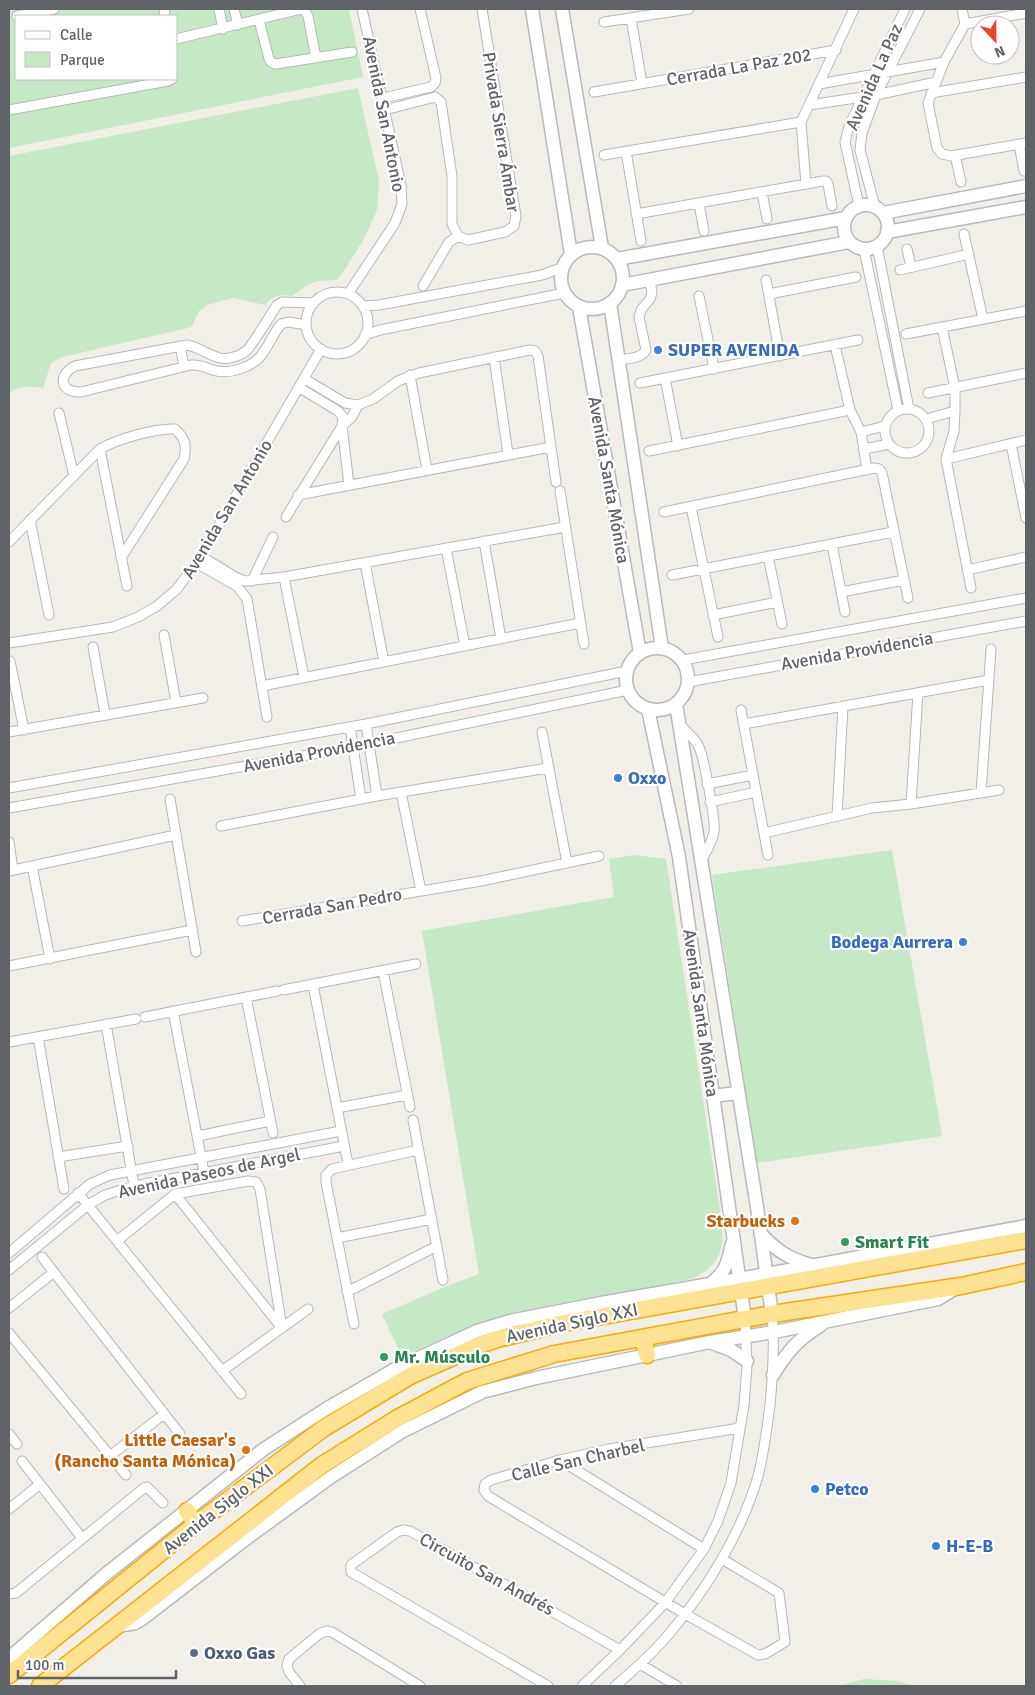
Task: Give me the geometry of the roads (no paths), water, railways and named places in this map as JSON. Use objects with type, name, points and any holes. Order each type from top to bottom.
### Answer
[{"type":"highway","name":"Avenida Siglo XXI","points":[[9,1675],[192,1517],[324,1428],[410,1376],[494,1332],[564,1323],[767,1280],[841,1274],[931,1251],[1026,1240]]},
{"type":"highway","points":[[813,1265],[841,1274]]},
{"type":"highway","name":"Avenida Siglo XXI","points":[[40,1686],[116,1627],[327,1471],[467,1380],[554,1354],[772,1314],[961,1286],[1026,1272]]},
{"type":"highway","points":[[643,1338],[647,1355]]},
{"type":"street","points":[[21,15],[54,9]]},
{"type":"street","points":[[219,9],[223,29]]},
{"type":"street","points":[[234,9],[238,25]]},
{"type":"street","name":"Avenida San Antonio","points":[[348,294],[395,223],[402,204],[401,185],[362,9]]},
{"type":"street","points":[[383,98],[431,86],[435,83],[436,78],[420,9]]},
{"type":"street","name":"Privada Sierra Ámbar","points":[[458,236],[468,240],[505,232],[514,226],[516,216],[482,9]]},
{"type":"street","points":[[532,9],[571,254]]},
{"type":"street","points":[[562,9],[602,248]]},
{"type":"street","points":[[604,22],[689,9]]},
{"type":"street","name":"Cerrada La Paz 202","points":[[806,184],[801,122],[854,9]]},
{"type":"street","name":"Avenida La Paz","points":[[859,206],[846,142],[849,126],[905,9]]},
{"type":"street","name":"Avenida La Paz","points":[[879,210],[860,150],[862,133],[876,95],[920,9]]},
{"type":"street","points":[[962,9],[965,24],[944,62],[928,103],[937,148],[942,154],[955,156],[1022,143],[1024,171]]},
{"type":"street","points":[[178,39],[301,10],[306,11],[316,58]]},
{"type":"street","points":[[965,24],[1026,13]]},
{"type":"street","name":"Cerrada La Paz 202","points":[[631,18],[642,83]]},
{"type":"street","points":[[259,20],[269,59],[276,64],[352,52]]},
{"type":"street","name":"Cerrada La Paz 202","points":[[594,92],[836,50]]},
{"type":"street","name":"Cerrada La Paz 202","points":[[819,84],[944,62]]},
{"type":"street","points":[[931,93],[1026,77]]},
{"type":"street","points":[[9,110],[171,80]]},
{"type":"street","points":[[809,105],[876,95],[936,82]]},
{"type":"street","points":[[385,110],[435,97],[441,102],[452,176],[452,224],[458,236],[449,242],[423,286]]},
{"type":"street","points":[[604,155],[801,122]]},
{"type":"street","points":[[626,151],[641,240]]},
{"type":"street","points":[[955,156],[960,182]]},
{"type":"street","points":[[636,214],[826,182],[832,206]]},
{"type":"street","points":[[879,210],[1026,186]]},
{"type":"street","points":[[762,192],[767,219]]},
{"type":"street","points":[[699,204],[704,231]]},
{"type":"street","points":[[868,204],[879,210],[888,222],[886,238],[877,246],[864,249],[856,248],[849,242],[843,228],[850,211],[868,204]]},
{"type":"street","points":[[887,232],[1026,207]]},
{"type":"street","points":[[617,259],[846,218]]},
{"type":"street","points":[[964,234],[983,319]]},
{"type":"street","points":[[622,286],[849,242]]},
{"type":"street","points":[[588,246],[602,248],[609,251],[617,259],[623,274],[622,286],[618,295],[610,303],[600,308],[589,309],[579,306],[571,302],[564,293],[560,279],[561,268],[571,254],[588,246]]},
{"type":"street","points":[[877,246],[909,409]]},
{"type":"street","points":[[864,249],[898,410]]},
{"type":"street","points":[[907,249],[911,267]]},
{"type":"street","points":[[900,270],[969,254]]},
{"type":"street","points":[[363,306],[378,305],[542,275],[561,268]]},
{"type":"street","points":[[769,294],[856,277]]},
{"type":"street","points":[[619,360],[640,356],[646,350],[639,317],[641,310],[650,299],[652,293],[650,280]]},
{"type":"street","points":[[766,280],[780,356]]},
{"type":"street","points":[[330,293],[348,294],[363,306],[367,320],[365,335],[356,347],[341,354],[321,350],[308,335],[306,325],[309,310],[321,297],[330,293]]},
{"type":"street","points":[[365,335],[390,328],[564,293]]},
{"type":"street","points":[[699,296],[714,369]]},
{"type":"street","points":[[306,325],[289,322],[281,324],[260,357],[233,371],[218,371],[201,364],[184,366],[81,392],[67,390],[64,384],[63,377],[67,370],[75,366],[180,346],[196,346],[222,359],[234,357],[247,350],[277,305],[282,302],[314,303]]},
{"type":"street","name":"Avenida Santa Mónica","points":[[610,303],[662,648]]},
{"type":"street","name":"Avenida Santa Mónica","points":[[579,306],[640,653]]},
{"type":"street","points":[[906,334],[1026,311]]},
{"type":"street","points":[[942,327],[954,388],[956,412],[954,431],[946,459],[971,588]]},
{"type":"street","points":[[260,329],[273,335]]},
{"type":"street","points":[[640,384],[858,340]]},
{"type":"street","points":[[835,345],[850,410],[861,432],[867,470]]},
{"type":"street","points":[[180,346],[184,366]]},
{"type":"street","name":"Avenida San Antonio","points":[[9,643],[113,628],[138,618],[157,606],[177,589],[199,559],[321,350]]},
{"type":"street","points":[[305,379],[345,403],[358,405],[373,399],[398,381],[410,376],[494,357],[530,350],[535,351],[538,356],[551,447],[584,644]]},
{"type":"street","points":[[494,357],[508,454]]},
{"type":"street","points":[[928,394],[1026,373]]},
{"type":"street","points":[[410,376],[427,470]]},
{"type":"street","points":[[665,378],[678,446]]},
{"type":"street","points":[[300,388],[338,411],[343,417],[342,426],[349,485]]},
{"type":"street","points":[[286,516],[342,426],[352,417],[358,405]]},
{"type":"street","points":[[909,409],[917,411],[926,419],[929,426],[929,436],[922,448],[916,452],[906,454],[898,452],[886,440],[885,426],[892,415],[898,410],[909,409]]},
{"type":"street","points":[[649,451],[850,410]]},
{"type":"street","points":[[926,419],[956,412]]},
{"type":"street","points":[[59,413],[74,476]]},
{"type":"street","points":[[861,432],[885,426]]},
{"type":"street","points":[[9,542],[100,450],[110,443],[164,428],[175,429],[184,437],[186,448],[184,458],[121,558]]},
{"type":"street","points":[[946,459],[1026,440]]},
{"type":"street","points":[[864,449],[889,444]]},
{"type":"street","points":[[1011,444],[1026,518]]},
{"type":"street","points":[[298,495],[551,447]]},
{"type":"street","points":[[100,450],[128,586]]},
{"type":"street","points":[[664,512],[879,468],[882,473],[908,598]]},
{"type":"street","points":[[691,507],[718,637]]},
{"type":"street","points":[[30,520],[49,614]]},
{"type":"street","points":[[199,559],[237,578],[252,581],[364,563],[565,526]]},
{"type":"street","points":[[672,575],[893,532]]},
{"type":"street","points":[[252,581],[274,537]]},
{"type":"street","points":[[484,541],[501,639]]},
{"type":"street","points":[[832,544],[845,612]]},
{"type":"street","points":[[446,548],[465,646]]},
{"type":"street","points":[[768,556],[782,624]]},
{"type":"street","points":[[968,570],[1026,557]]},
{"type":"street","points":[[199,559],[237,586],[247,599],[268,717]]},
{"type":"street","points":[[364,563],[384,662]]},
{"type":"street","points":[[284,577],[304,678]]},
{"type":"street","points":[[841,592],[904,580]]},
{"type":"street","points":[[683,660],[1026,598]]},
{"type":"street","points":[[713,615],[777,602]]},
{"type":"street","name":"Avenida Providencia","points":[[688,682],[1026,621]]},
{"type":"street","points":[[262,686],[580,623]]},
{"type":"street","points":[[164,635],[176,702]]},
{"type":"street","points":[[93,647],[105,714]]},
{"type":"street","points":[[652,648],[662,648],[675,653],[683,660],[688,671],[688,682],[683,696],[676,704],[659,710],[648,708],[634,699],[628,690],[627,672],[632,660],[640,653],[652,648]]},
{"type":"street","points":[[980,793],[991,649]]},
{"type":"street","points":[[10,661],[24,730]]},
{"type":"street","name":"Avenida Providencia","points":[[9,788],[366,724],[627,672]]},
{"type":"street","points":[[744,724],[989,680]]},
{"type":"street","name":"Avenida Providencia","points":[[9,808],[353,747],[628,690]]},
{"type":"street","points":[[911,804],[918,693]]},
{"type":"street","points":[[9,732],[203,698]]},
{"type":"street","name":"Avenida Santa Mónica","points":[[676,704],[761,1234],[772,1314]]},
{"type":"street","points":[[837,816],[843,706]]},
{"type":"street","name":"Avenida Santa Mónica","points":[[648,708],[679,857],[744,1319]]},
{"type":"street","points":[[741,710],[768,855]]},
{"type":"street","points":[[678,723],[696,741],[700,749],[715,829],[712,841],[701,861]]},
{"type":"street","points":[[366,724],[377,796]]},
{"type":"street","points":[[350,727],[361,799]]},
{"type":"street","points":[[542,732],[567,863]]},
{"type":"street","points":[[221,826],[377,796],[548,768]]},
{"type":"street","points":[[707,784],[753,775]]},
{"type":"street","points":[[764,833],[872,808],[911,804],[999,790]]},
{"type":"street","name":"Cerrada San Pedro","points":[[402,792],[421,891]]},
{"type":"street","points":[[710,802],[756,792]]},
{"type":"street","points":[[170,799],[196,952]]},
{"type":"street","points":[[9,842],[11,870],[176,835]]},
{"type":"street","name":"Cerrada San Pedro","points":[[242,921],[481,881],[599,856]]},
{"type":"street","points":[[32,866],[50,959]]},
{"type":"street","points":[[9,966],[192,930]]},
{"type":"street","points":[[9,1042],[416,964]]},
{"type":"street","points":[[383,971],[410,1107]]},
{"type":"street","points":[[314,985],[348,1164]]},
{"type":"street","points":[[246,998],[273,1133]]},
{"type":"street","points":[[173,1011],[204,1172]]},
{"type":"street","points":[[106,1024],[134,1186]]},
{"type":"street","points":[[38,1037],[64,1189]]},
{"type":"street","points":[[712,1096],[738,1093]]},
{"type":"street","points":[[337,1108],[407,1096]]},
{"type":"street","points":[[198,1136],[270,1120]]},
{"type":"street","points":[[413,1120],[444,1280]]},
{"type":"street","name":"Avenida Paseos de Argel","points":[[9,1254],[78,1193],[96,1181],[132,1171],[341,1131]]},
{"type":"street","points":[[58,1156],[128,1146]]},
{"type":"street","name":"Avenida Paseos de Argel","points":[[10,1268],[88,1205],[105,1195],[134,1186],[344,1146]]},
{"type":"street","points":[[354,1324],[326,1175],[332,1169],[348,1164],[418,1150]]},
{"type":"street","points":[[117,1241],[175,1194],[248,1181],[256,1182],[260,1189],[282,1328]]},
{"type":"street","points":[[78,1193],[241,1394]]},
{"type":"street","points":[[175,1194],[282,1328]]},
{"type":"street","points":[[337,1238],[432,1219]]},
{"type":"street","name":"Avenida Siglo XXI","points":[[767,1280],[813,1265],[931,1251],[1026,1226]]},
{"type":"street","points":[[761,1234],[776,1249],[790,1258],[813,1265]]},
{"type":"street","points":[[710,1284],[721,1276],[734,1239]]},
{"type":"street","points":[[347,1292],[437,1246]]},
{"type":"street","points":[[9,1254],[10,1268]]},
{"type":"street","points":[[42,1257],[180,1434]]},
{"type":"street","points":[[9,1308],[54,1272]]},
{"type":"street","name":"Avenida Siglo XXI","points":[[494,1332],[601,1303],[710,1284],[740,1285]]},
{"type":"street","name":"Avenida Siglo XXI","points":[[399,1425],[482,1392],[536,1378],[710,1342],[774,1332],[938,1299],[961,1286]]},
{"type":"street","points":[[222,1371],[308,1309]]},
{"type":"street","points":[[615,1686],[640,1664],[685,1614],[722,1559],[743,1516],[758,1475],[767,1425],[773,1375],[774,1332],[772,1314]]},
{"type":"street","points":[[582,1686],[665,1603],[704,1549],[718,1521],[731,1483],[744,1405],[747,1361],[744,1319]]},
{"type":"street","points":[[773,1375],[790,1349],[806,1334],[828,1321]]},
{"type":"street","points":[[9,1333],[126,1475]]},
{"type":"street","points":[[710,1342],[731,1350],[747,1361]]},
{"type":"street","points":[[110,1456],[164,1414]]},
{"type":"street","name":"Calle San Charbel","points":[[665,1603],[488,1496],[484,1490],[485,1484],[491,1480],[560,1460],[609,1449],[740,1428]]},
{"type":"street","points":[[9,1434],[17,1444]]},
{"type":"street","points":[[560,1460],[704,1549]]},
{"type":"street","points":[[22,1461],[82,1538]]},
{"type":"street","points":[[9,1509],[40,1484]]},
{"type":"street","points":[[9,1594],[16,1593],[144,1488],[151,1488],[163,1503]]},
{"type":"street","name":"Avenida Siglo XXI","points":[[11,1652],[106,1574],[192,1517]]},
{"type":"street","name":"Circuito San Andrés","points":[[548,1686],[351,1572],[351,1565],[397,1532],[403,1530],[410,1531],[620,1650]]},
{"type":"street","points":[[665,1603],[758,1655],[766,1654],[785,1642],[779,1594],[722,1559]]},
{"type":"street","points":[[300,1686],[289,1672],[287,1666],[289,1659],[319,1634],[326,1631],[332,1632],[420,1686]]},
{"type":"street","points":[[640,1664],[677,1686]]},
{"type":"place","name":"SUPER AVENIDA","points":[[658,350]]},
{"type":"place","name":"Oxxo","points":[[618,778]]},
{"type":"place","name":"Bodega Aurrera","points":[[963,942]]},
{"type":"place","name":"Starbucks","points":[[795,1221]]},
{"type":"place","name":"Smart Fit","points":[[845,1242]]},
{"type":"place","name":"Mr. Músculo","points":[[384,1357]]},
{"type":"place","name":"Little Caesar's (Rancho Santa Mónica)","points":[[246,1450]]},
{"type":"place","name":"Petco","points":[[815,1489]]},
{"type":"place","name":"H-E-B","points":[[936,1546]]},
{"type":"place","name":"Oxxo Gas","points":[[194,1653]]}]
